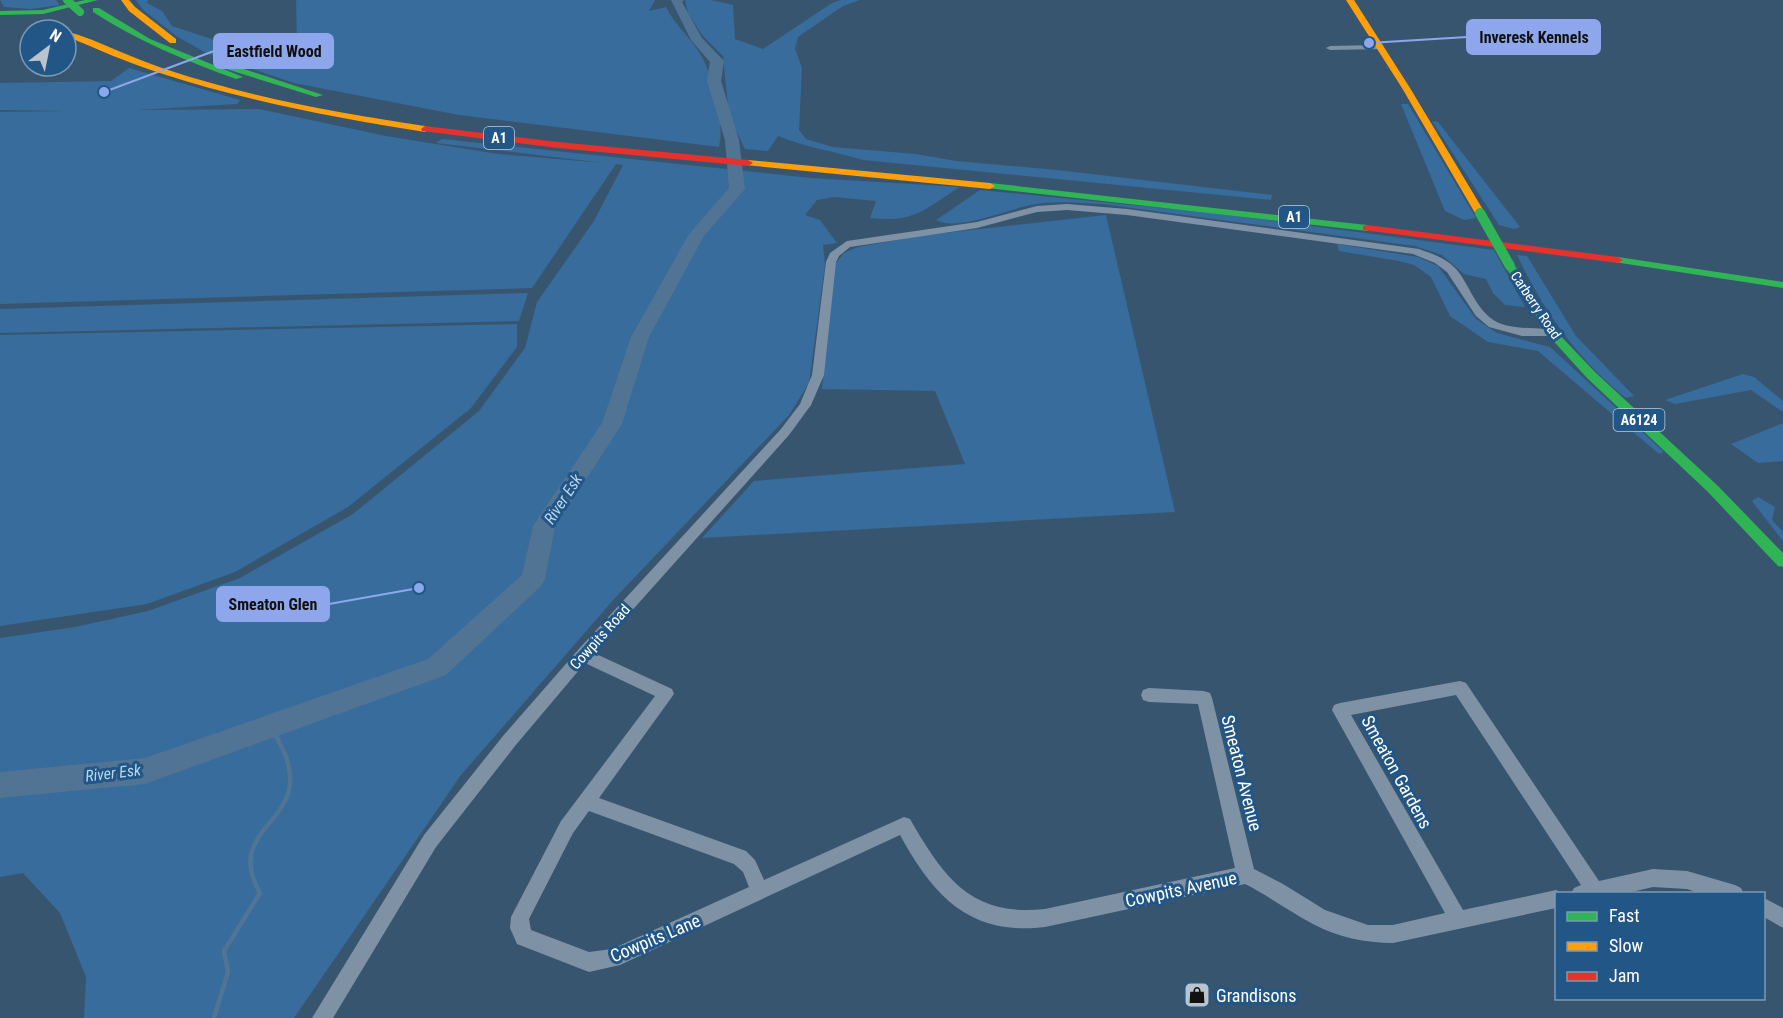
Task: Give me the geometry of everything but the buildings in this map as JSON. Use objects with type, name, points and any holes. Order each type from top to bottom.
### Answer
[{"type":"main road","name":"A1","points":[[67,0],[82,6],[126,42],[187,69],[264,94],[488,129],[670,152]]},
{"type":"main road","name":"A1","points":[[125,0],[152,26],[192,52],[339,104],[460,133],[1333,213],[1581,245],[1783,276]]},
{"type":"main road","name":"Carberry Road","points":[[1350,0],[1410,94],[1510,266],[1552,333],[1591,375],[1713,489],[1783,562]]},
{"type":"main road","name":"A1","points":[[82,6],[95,5],[144,40],[214,69],[306,96],[379,112]]},
{"type":"main road","points":[[5,14],[95,5]]},
{"type":"main road","name":"A1","points":[[78,38],[140,64],[270,100],[339,104]]},
{"type":"main road","name":"A1","points":[[803,164],[1364,226],[1563,252],[1783,285]]},
{"type":"street","points":[[1330,48],[1378,47]]},
{"type":"street","name":"Cowpits Road","points":[[322,1018],[430,841],[509,741],[805,407],[814,390],[818,375],[831,262],[840,248],[856,241],[977,225],[1036,209],[1067,207],[1127,212],[1415,251],[1440,261],[1449,268],[1482,317],[1491,324],[1513,331],[1552,333]]},
{"type":"street","name":"Cowpits Lane","points":[[583,655],[666,694],[567,827],[520,917],[519,928],[524,937],[589,962],[600,962],[904,825]]},
{"type":"street","name":"Smeaton Gardens","points":[[1459,920],[1340,710],[1460,688],[1588,892]]},
{"type":"street","name":"Smeaton Avenue","points":[[1149,695],[1204,698],[1246,875]]},
{"type":"street","points":[[586,802],[740,857],[749,866],[760,891]]},
{"type":"street","name":"Cowpits Avenue","points":[[904,825],[928,869],[945,887],[964,903],[989,914],[1014,920],[1046,918],[1246,875],[1277,890],[1320,918],[1368,934],[1393,934],[1555,899]]},
{"type":"street","points":[[1588,892],[1653,878],[1687,880],[1728,892]]},
{"type":"street","points":[[1765,908],[1783,919]]},
{"type":"shaded area","points":[[0,0],[56,0],[60,5],[31,9],[4,7]]},
{"type":"shaded area","points":[[136,0],[148,0],[147,3],[162,11],[172,26],[260,55],[294,55],[301,58],[297,40],[296,0],[655,0],[649,11],[666,7],[695,46],[709,72],[719,111],[719,147],[459,115],[294,83],[208,54],[178,37],[143,10]]},
{"type":"shaded area","points":[[685,0],[711,0],[733,5],[735,39],[763,49],[832,3],[841,0],[860,0],[843,6],[798,37],[795,49],[802,68],[799,130],[806,139],[833,147],[916,154],[956,161],[1057,170],[1272,195],[1271,200],[863,160],[799,144],[778,136],[768,151],[745,149],[729,116],[723,56],[703,36],[688,13]]},
{"type":"shaded area","points":[[129,68],[240,100],[237,104],[138,110],[259,109],[386,136],[498,154],[604,163],[436,143],[442,139],[811,178],[960,187],[918,213],[898,218],[870,218],[876,201],[834,197],[817,200],[805,215],[820,220],[837,243],[823,245],[825,265],[809,383],[789,415],[615,598],[461,775],[294,1018],[84,1018],[86,977],[60,913],[23,873],[0,877],[0,638],[75,627],[148,611],[240,578],[353,514],[479,411],[525,348],[537,302],[594,221],[623,165],[616,164],[532,288],[0,304],[0,112],[65,111],[0,110],[0,83],[111,81]]},
{"type":"shaded area","points":[[1401,104],[1408,104],[1476,218],[1464,220],[1445,211]]},
{"type":"shaded area","points":[[1432,121],[1438,122],[1520,227],[1514,229],[1499,225]]},
{"type":"shaded area","points":[[980,190],[1212,213],[1494,250],[1525,307],[1505,305],[1493,293],[1486,279],[1464,274],[1442,255],[1415,246],[1084,203],[1040,203],[969,222],[945,223],[936,220]]},
{"type":"shaded area","points":[[1106,215],[1175,512],[702,538],[754,481],[965,464],[935,391],[822,389],[835,264],[844,253],[858,247],[925,235]]},
{"type":"shaded area","points":[[1337,244],[1418,257],[1438,266],[1476,319],[1497,333],[1550,347],[1664,452],[1659,454],[1538,351],[1488,342],[1450,316],[1431,277],[1414,265],[1339,251]]},
{"type":"shaded area","points":[[1517,255],[1527,256],[1576,336],[1634,396],[1626,398],[1577,351],[1538,295]]},
{"type":"shaded area","points":[[528,293],[519,321],[0,333],[0,309]]},
{"type":"shaded area","points":[[517,324],[517,347],[471,408],[348,507],[235,572],[147,604],[0,626],[0,335]]},
{"type":"shaded area","points":[[1743,374],[1754,377],[1783,401],[1783,412],[1751,390],[1675,404],[1665,400]]},
{"type":"shaded area","points":[[1783,423],[1783,461],[1758,463],[1731,444]]},
{"type":"shaded area","points":[[1758,497],[1775,507],[1772,520],[1783,532],[1783,541],[1752,501]]},
{"type":"waterway","name":"River Esk","points":[[0,785],[145,771],[437,667],[533,579],[544,526],[612,424],[640,337],[697,234],[737,189],[732,140],[714,81],[717,61],[697,40],[676,1],[678,0]]},
{"type":"waterway","points":[[214,1018],[228,972],[224,951],[260,893],[252,874],[251,858],[254,845],[279,811],[290,783],[287,760],[271,726]]},
{"type":"traffic: fast","points":[[67,0],[80,12]]},
{"type":"traffic: fast","points":[[0,13],[43,12],[94,0]]},
{"type":"traffic: fast","points":[[96,10],[165,49],[239,77]]},
{"type":"traffic: fast","points":[[226,66],[319,95]]},
{"type":"traffic: fast","points":[[990,186],[1367,228]]},
{"type":"traffic: fast","points":[[1480,213],[1510,266]]},
{"type":"traffic: fast","points":[[1618,260],[1783,285]]},
{"type":"traffic: fast","points":[[1510,266],[1552,333],[1591,375],[1713,489],[1783,562]]},
{"type":"traffic: slow","points":[[125,0],[132,9],[173,41]]},
{"type":"traffic: slow","points":[[1350,0],[1406,88],[1480,213]]},
{"type":"traffic: slow","points":[[78,38],[149,67],[269,101],[331,114],[425,129]]},
{"type":"traffic: slow","points":[[748,163],[990,186]]},
{"type":"traffic: jam","points":[[425,129],[558,145],[748,163]]},
{"type":"traffic: jam","points":[[1367,228],[1618,260]]},
{"type":"place","name":"Inveresk Kennels","points":[[1369,43]]},
{"type":"place","name":"Eastfield Wood","points":[[104,92]]},
{"type":"place","name":"Smeaton Glen","points":[[419,588]]},
{"type":"place","name":"Grandisons","points":[[1197,995]]}]
